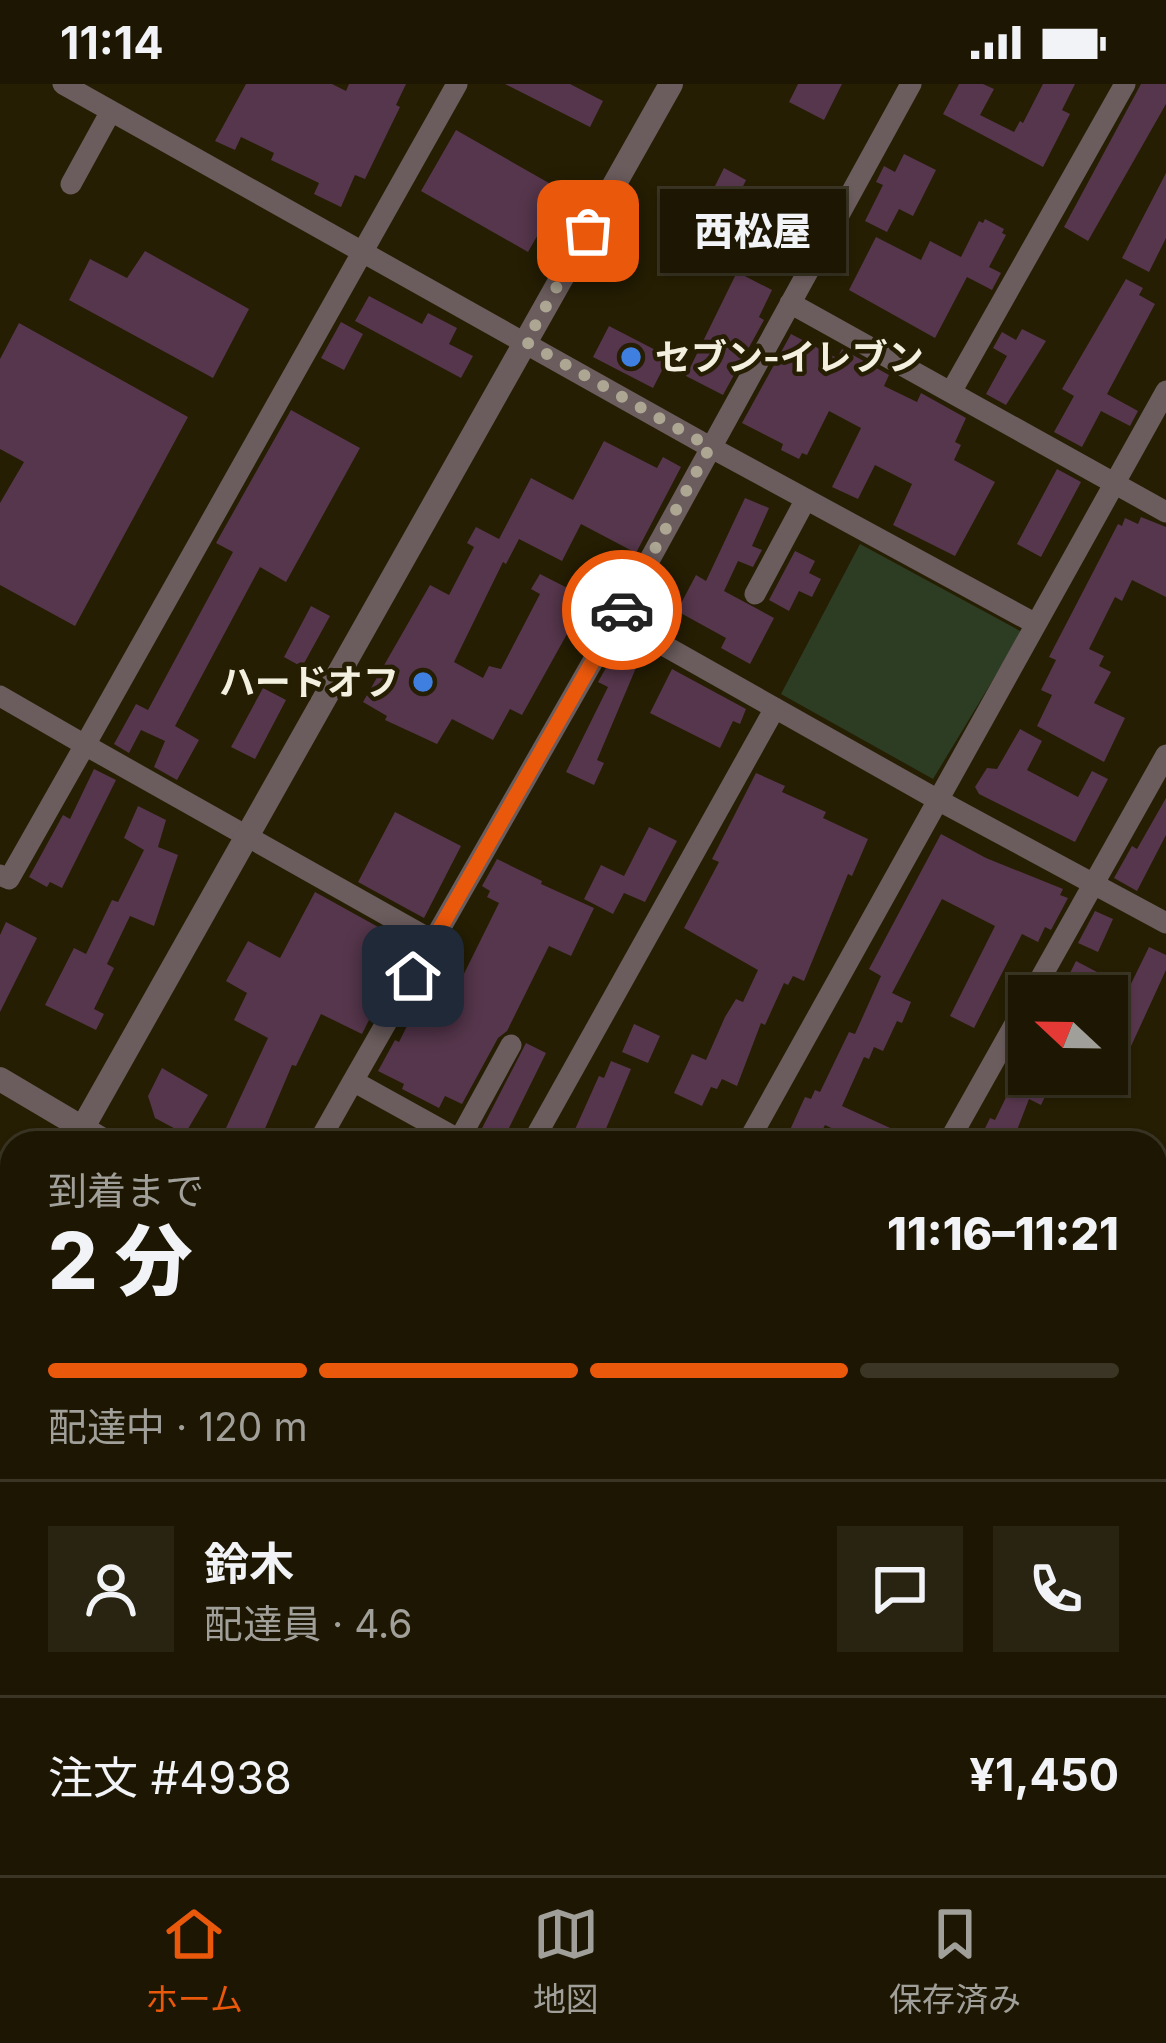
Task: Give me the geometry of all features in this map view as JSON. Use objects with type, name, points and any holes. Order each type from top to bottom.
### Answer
[{"type":"street","points":[[63,84],[1036,624]]},
{"type":"street","points":[[81,1131],[671,84]]},
{"type":"street","points":[[325,1131],[617,619],[911,84]]},
{"type":"street","points":[[951,392],[1125,84]]},
{"type":"street","points":[[3,884],[362,252],[449,86]]},
{"type":"street","points":[[71,184],[111,111]]},
{"type":"street","points":[[790,303],[1166,512]]},
{"type":"street","points":[[754,1131],[1166,391]]},
{"type":"street","points":[[755,594],[806,499]]},
{"type":"street","points":[[617,619],[1166,923]]},
{"type":"street","points":[[0,696],[433,941]]},
{"type":"street","points":[[539,1131],[775,708]]},
{"type":"street","points":[[955,1131],[1166,755]]},
{"type":"street","points":[[467,1131],[511,1045]]},
{"type":"street","points":[[0,1078],[71,1131]]},
{"type":"street","points":[[353,1081],[444,1131]]},
{"type":"green space","points":[[860,544],[1022,632],[933,779],[781,694]]},
{"type":"building","points":[[246,84],[332,84],[346,91],[349,84],[406,84],[396,105],[400,107],[365,179],[355,175],[341,207],[314,194],[319,183],[271,160],[274,153],[241,137],[235,150],[215,141]]},
{"type":"building","points":[[505,84],[570,84],[603,101],[590,127]]},
{"type":"building","points":[[798,84],[842,84],[824,120],[789,102]]},
{"type":"building","points":[[959,84],[994,89],[980,115],[1014,132],[1043,84],[1075,84],[1062,110],[1070,114],[1043,167],[943,114]]},
{"type":"building","points":[[1141,84],[1166,84],[1166,104],[1088,241],[1064,227]]},
{"type":"building","points":[[456,130],[563,191],[528,252],[421,191]]},
{"type":"building","points":[[904,154],[936,170],[913,216],[899,209],[887,232],[865,221],[883,185],[876,182],[884,166],[895,172]]},
{"type":"building","points":[[724,168],[746,180],[717,241],[694,228]]},
{"type":"building","points":[[1166,173],[1166,238],[1149,272],[1122,258]]},
{"type":"building","points":[[985,219],[1006,235],[989,267],[1001,273],[992,290],[967,277],[935,338],[849,290],[876,237],[921,260],[930,241],[961,257],[979,221]]},
{"type":"building","points":[[145,251],[249,309],[213,378],[69,300],[90,259],[127,278]]},
{"type":"building","points":[[737,272],[772,290],[759,317],[764,320],[723,395],[686,376]]},
{"type":"building","points":[[1126,279],[1143,288],[1139,295],[1155,304],[1107,394],[1138,411],[1130,426],[1101,411],[1082,447],[1054,432],[1074,396],[1062,389]]},
{"type":"building","points":[[369,296],[422,324],[428,313],[457,328],[449,344],[473,356],[461,378],[355,321]]},
{"type":"building","points":[[341,322],[363,334],[344,370],[321,358]]},
{"type":"building","points":[[19,323],[188,417],[75,626],[0,585],[0,503],[24,462],[0,449],[0,359]]},
{"type":"building","name":"セブン-イレブン","points":[[609,326],[669,357],[653,388],[593,357]]},
{"type":"building","points":[[1022,329],[1046,341],[1006,405],[986,394],[1007,356],[993,348],[1002,332],[1016,340]]},
{"type":"building","points":[[791,334],[837,358],[842,349],[889,375],[884,386],[917,402],[921,393],[966,418],[955,442],[961,445],[954,460],[995,482],[955,556],[893,525],[912,484],[875,465],[858,499],[832,487],[861,428],[829,411],[807,455],[802,453],[799,459],[781,450],[783,444],[742,423]]},
{"type":"building","points":[[291,410],[360,448],[286,582],[260,567],[175,726],[199,740],[177,780],[154,767],[165,741],[141,730],[129,753],[114,744],[136,704],[148,710],[233,552],[216,543]]},
{"type":"building","points":[[604,441],[657,468],[663,457],[681,467],[636,553],[581,524],[562,561],[519,539],[506,564],[503,562],[454,662],[483,678],[489,666],[501,669],[540,594],[531,589],[540,574],[587,598],[522,715],[510,709],[493,740],[452,719],[437,744],[385,720],[387,716],[363,702],[430,585],[449,595],[474,547],[467,543],[476,527],[499,539],[531,478],[573,500]]},
{"type":"building","points":[[1057,469],[1081,482],[1041,557],[1017,544]]},
{"type":"building","points":[[745,498],[769,508],[752,546],[762,550],[753,567],[738,561],[724,591],[774,618],[750,664],[721,648],[726,638],[677,611],[696,575],[706,581]]},
{"type":"building","points":[[1141,517],[1166,527],[1166,597],[1132,580],[1122,601],[1115,597],[1089,649],[1104,656],[1099,666],[1111,672],[1094,703],[1125,718],[1104,762],[1037,726],[1052,695],[1041,690],[1056,660],[1049,657],[1118,524],[1122,526],[1125,518],[1138,524]]},
{"type":"building","points":[[795,551],[815,561],[809,573],[821,579],[812,597],[799,591],[789,611],[769,600]]},
{"type":"building","points":[[311,606],[330,616],[302,667],[284,657]]},
{"type":"building","points":[[619,645],[641,656],[597,760],[604,763],[594,785],[566,772],[608,687],[598,682]]},
{"type":"building","points":[[672,669],[746,709],[740,724],[733,721],[720,748],[650,713]]},
{"type":"building","points":[[263,688],[286,700],[255,759],[231,747]]},
{"type":"building","points":[[1020,729],[1042,741],[1027,770],[1078,797],[1092,771],[1108,779],[1075,842],[979,794],[975,787],[987,768],[997,769]]},
{"type":"building","points":[[94,769],[116,780],[62,888],[50,882],[47,887],[29,877],[63,815],[70,819]]},
{"type":"building","points":[[756,773],[785,786],[782,792],[826,812],[823,818],[868,839],[852,876],[848,874],[804,981],[793,976],[788,985],[784,983],[765,1025],[761,1023],[737,1086],[722,1079],[717,1089],[711,1087],[702,1106],[674,1093],[692,1054],[706,1060],[725,1017],[736,999],[743,1002],[758,970],[684,928],[719,862],[712,859]]},
{"type":"building","points":[[1166,798],[1166,835],[1137,891],[1114,878]]},
{"type":"building","points":[[138,806],[166,820],[158,847],[178,855],[154,926],[130,916],[107,964],[114,968],[94,1009],[104,1014],[96,1030],[45,1005],[74,948],[86,954],[144,850],[124,838]]},
{"type":"building","points":[[395,812],[461,846],[424,918],[358,882]]},
{"type":"building","points":[[649,827],[677,841],[645,902],[624,893],[613,914],[584,899],[601,865],[624,876]]},
{"type":"building","points":[[941,834],[1063,889],[1060,895],[1068,898],[1051,930],[1045,927],[1038,942],[1022,934],[974,1028],[950,1016],[995,926],[942,899],[892,993],[911,1002],[902,1023],[897,1021],[883,1051],[874,1047],[869,1059],[864,1057],[842,1106],[897,1131],[838,1131],[825,1125],[822,1131],[789,1131],[805,1097],[811,1099],[815,1090],[820,1092],[849,1032],[855,1034],[881,976],[869,969]]},
{"type":"building","points":[[497,859],[594,908],[571,956],[549,946],[507,1031],[498,1038],[462,1104],[445,1096],[439,1108],[378,1071],[422,996],[447,1008],[499,903],[487,897],[490,891],[482,886]]},
{"type":"building","points":[[315,892],[380,928],[365,965],[379,972],[365,999],[377,1004],[362,1034],[321,1014],[296,1066],[292,1065],[264,1131],[225,1131],[268,1038],[234,1020],[247,993],[226,981],[248,941],[280,958]]},
{"type":"building","points":[[1095,911],[1113,919],[1098,952],[1078,943]]},
{"type":"building","points":[[6,922],[37,938],[0,1012],[0,935]]},
{"type":"building","points":[[1149,947],[1166,955],[1166,970],[1128,1053],[1128,990]]},
{"type":"building","points":[[1076,961],[1097,972],[1096,975],[1069,975]]},
{"type":"building","points":[[634,1024],[660,1036],[648,1063],[622,1052]]},
{"type":"building","points":[[526,1043],[546,1053],[507,1131],[481,1131]]},
{"type":"building","points":[[611,1061],[631,1069],[605,1131],[574,1131],[599,1076],[604,1078]]},
{"type":"building","points":[[162,1068],[208,1095],[187,1131],[155,1118],[148,1096]]},
{"type":"building","points":[[1008,1093],[1046,1095],[1041,1105],[1029,1099],[1017,1131],[984,1131],[990,1118],[995,1120]]},
{"type":"way so far","points":[[588,231],[526,342],[710,447],[622,610]]},
{"type":"place","name":"西松屋","points":[[588,231]]},
{"type":"place","name":"セブン-イレブン","points":[[631,357]]},
{"type":"place","name":"ハードオフ","points":[[423,682]]},
{"type":"route","points":[[413,976],[622,610]]}]
